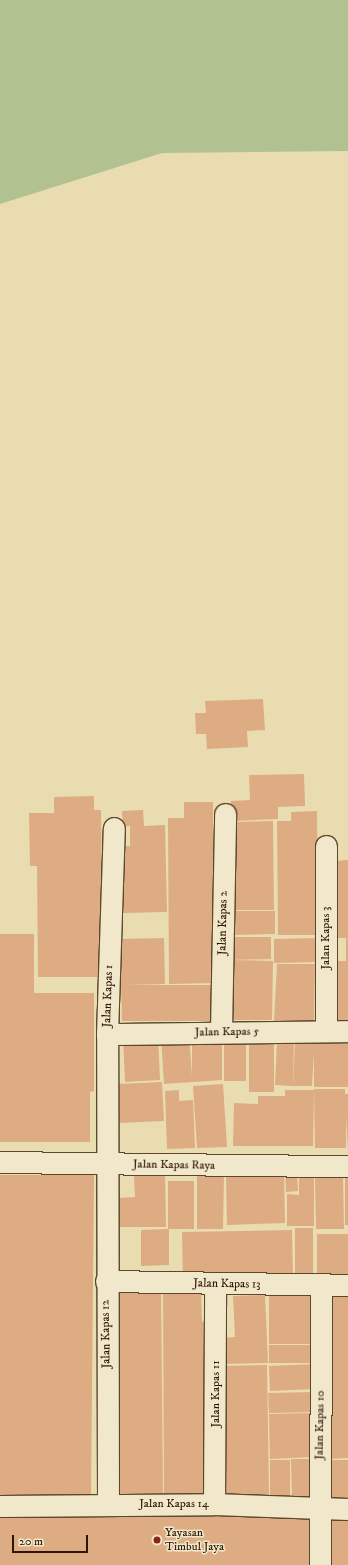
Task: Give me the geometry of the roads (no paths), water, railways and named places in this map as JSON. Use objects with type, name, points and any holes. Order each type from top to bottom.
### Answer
[{"type":"street","name":"Jalan Kapas 2","points":[[222,1031],[225,814]]},
{"type":"street","name":"Jalan Kapas 1","points":[[106,1164],[106,1034],[114,828]]},
{"type":"street","name":"Jalan Kapas 3","points":[[326,846],[326,1031]]},
{"type":"street","name":"Jalan Kapas 5","points":[[106,1034],[222,1031],[348,1031]]},
{"type":"street","name":"Jalan Kapas Raya","points":[[0,1162],[348,1166]]},
{"type":"street","name":"Jalan Kapas 12","points":[[106,1164],[108,1504]]},
{"type":"street","name":"Jalan Kapas 13","points":[[106,1281],[348,1285]]},
{"type":"street","name":"Jalan Kapas 11","points":[[214,1504],[216,1284]]},
{"type":"street","name":"Jalan Kapas 10","points":[[320,1565],[321,1285]]},
{"type":"street","name":"Jalan Kapas 14","points":[[0,1506],[214,1504],[319,1510],[348,1509]]},
{"type":"place","name":"Yayasan Timbul Jaya","points":[[157,1540]]}]
